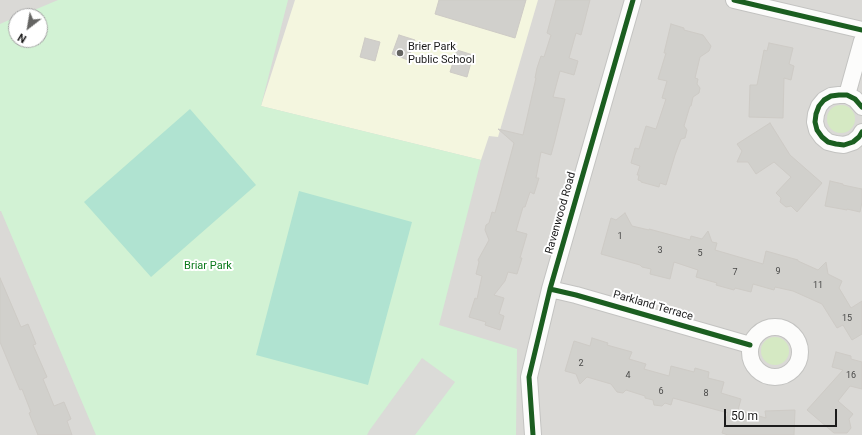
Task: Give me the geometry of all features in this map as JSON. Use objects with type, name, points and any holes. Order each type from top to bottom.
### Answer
[{"type":"street","name":"Ravenwood Road","points":[[533,435],[529,377],[550,289],[633,0]]},
{"type":"street","points":[[734,0],[862,30]]},
{"type":"street","points":[[847,95],[862,41]]},
{"type":"street","points":[[862,107],[855,99],[847,95],[839,94],[831,96],[824,100],[819,106],[815,122],[817,130],[822,136],[828,142],[836,144],[844,145],[852,142],[859,137],[862,132]]},
{"type":"street","name":"Parkland Terrace","points":[[550,289],[576,295],[750,345]]},
{"type":"shaded area","points":[[0,0],[862,0],[862,435],[0,435]]},
{"type":"shaded area","name":"Brier Park Public School","points":[[295,0],[538,0],[498,137],[489,136],[481,160],[261,106]]},
{"type":"shaded area","points":[[422,358],[455,382],[415,435],[367,435],[369,431]]},
{"type":"green space","name":"Briar Park","points":[[58,0],[288,0],[261,106],[481,160],[439,325],[517,349],[516,435],[96,435],[0,211],[0,24],[8,20],[8,48],[48,48],[48,8],[39,8]]},
{"type":"green space","points":[[841,105],[851,109],[855,119],[851,129],[841,133],[831,129],[827,119],[831,109]]},
{"type":"green space","points":[[190,109],[256,185],[151,277],[84,202]]},
{"type":"green space","points":[[299,191],[412,222],[368,385],[256,355]]},
{"type":"green space","points":[[775,337],[781,338],[785,341],[788,345],[788,357],[785,361],[781,364],[775,365],[769,364],[765,361],[762,357],[761,351],[762,345],[765,341],[769,338]]},
{"type":"building","points":[[439,0],[526,0],[515,38],[435,14]]},
{"type":"building","points":[[556,0],[590,0],[581,35],[576,33],[569,58],[578,61],[574,75],[560,71],[553,97],[565,99],[551,155],[541,152],[536,178],[539,178],[534,194],[530,192],[525,207],[523,207],[516,231],[527,234],[517,274],[508,272],[505,281],[494,295],[504,298],[499,314],[504,316],[500,330],[485,325],[486,322],[469,317],[475,298],[477,299],[482,276],[476,274],[479,262],[478,260],[489,240],[485,230],[486,225],[489,223],[492,212],[495,213],[514,143],[498,129],[523,135],[537,68],[541,56],[544,57],[551,35],[547,33]]},
{"type":"building","points":[[671,24],[684,28],[684,30],[703,35],[711,46],[709,51],[700,57],[695,78],[698,79],[697,84],[700,88],[699,93],[693,97],[684,126],[687,130],[685,138],[681,139],[666,185],[660,183],[659,187],[638,180],[639,175],[637,175],[640,166],[631,163],[635,148],[639,149],[646,126],[656,129],[666,99],[662,98],[667,81],[658,79],[666,53],[664,53]]},
{"type":"building","points":[[399,35],[415,40],[408,60],[392,54]]},
{"type":"building","points":[[365,38],[380,42],[375,61],[360,57]]},
{"type":"building","points":[[769,43],[793,48],[789,64],[794,66],[791,80],[784,78],[783,118],[749,117],[750,85],[757,85],[764,50],[767,51]]},
{"type":"building","points":[[457,50],[473,55],[467,77],[450,72]]},
{"type":"building","points":[[770,123],[790,155],[822,183],[797,212],[791,206],[786,207],[780,202],[781,198],[776,193],[791,177],[774,162],[756,174],[748,162],[737,162],[742,151],[737,144]]},
{"type":"building","points":[[830,181],[862,189],[860,212],[825,206]]},
{"type":"building","points":[[625,213],[632,226],[690,240],[691,236],[702,239],[708,231],[712,242],[717,243],[715,250],[763,264],[766,251],[798,260],[818,270],[826,262],[828,274],[842,281],[839,288],[851,308],[862,301],[862,334],[852,340],[843,325],[837,328],[822,304],[793,291],[775,287],[774,290],[753,284],[751,292],[735,288],[734,290],[696,277],[698,270],[674,262],[670,279],[650,274],[651,269],[640,265],[601,254],[611,218],[616,220]]},
{"type":"building","points":[[0,278],[21,327],[28,324],[36,344],[33,345],[47,377],[43,379],[54,406],[64,402],[71,419],[67,421],[72,435],[38,435],[29,413],[31,412],[22,389],[20,390],[0,342]]},
{"type":"building","points":[[592,338],[608,343],[607,345],[632,352],[629,359],[646,364],[644,369],[669,376],[671,366],[694,372],[695,368],[709,372],[708,378],[724,382],[721,393],[741,399],[738,410],[766,418],[765,411],[795,410],[794,435],[728,435],[722,433],[728,413],[673,398],[671,405],[665,403],[662,406],[654,405],[653,400],[645,398],[645,396],[626,390],[623,393],[617,392],[611,384],[587,377],[580,384],[576,374],[565,371],[574,341],[590,346]]},
{"type":"building","points":[[836,352],[851,356],[851,359],[862,362],[862,389],[850,386],[838,401],[853,414],[849,419],[851,428],[847,433],[834,433],[807,410],[843,370],[832,367]]},
{"type":"cycle path","points":[[533,435],[529,377],[550,289],[633,0]]},
{"type":"cycle path","points":[[734,0],[862,30]]},
{"type":"cycle path","points":[[862,107],[855,99],[847,95],[831,96],[824,100],[819,106],[815,122],[817,130],[822,137],[828,142],[836,144],[844,145],[853,142],[862,132]]},
{"type":"cycle path","points":[[550,289],[576,295],[750,345]]},
{"type":"place","name":"Brier Park Public School","points":[[400,53]]}]
